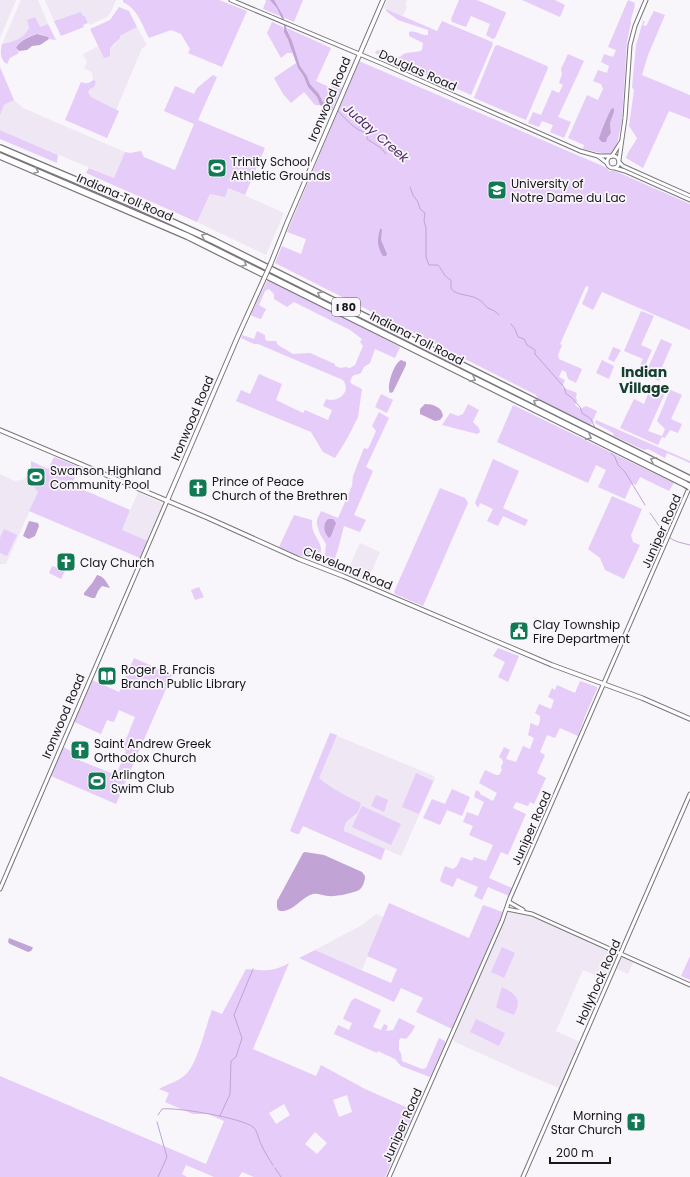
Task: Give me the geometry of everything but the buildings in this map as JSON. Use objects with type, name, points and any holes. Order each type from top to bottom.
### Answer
[{"type":"highway","name":"Indiana Toll Road","points":[[0,148],[151,212],[214,241],[689,478]]},
{"type":"highway","name":"Indiana Toll Road","points":[[0,156],[193,239],[688,486]]},
{"type":"main road","name":"Ironwood Road","points":[[167,501],[271,263],[383,0]]},
{"type":"main road","name":"Cleveland Road","points":[[0,430],[299,559],[350,578],[552,665],[642,698],[690,719]]},
{"type":"street","name":"Douglas Road","points":[[231,0],[360,54],[580,151],[598,156],[611,156]]},
{"type":"street","points":[[615,168],[618,166],[619,161],[625,118],[634,26],[646,0]]},
{"type":"street","points":[[621,142],[608,158],[607,163],[609,167],[625,171],[690,200]]},
{"type":"street","name":"Douglas Road","points":[[598,156],[607,163]]},
{"type":"street","points":[[611,156],[616,157],[621,165],[626,168],[690,196]]},
{"type":"street","name":"Juniper Road","points":[[389,1177],[604,685],[668,537],[688,486]]},
{"type":"street","name":"Ironwood Road","points":[[0,889],[167,501]]},
{"type":"street","name":"Hollyhock Road","points":[[523,1177],[690,794]]},
{"type":"street","points":[[509,902],[532,914],[690,985]]},
{"type":"street","points":[[507,909],[532,914]]},
{"type":"shaded area","points":[[0,0],[16,0],[0,38]]},
{"type":"shaded area","points":[[21,0],[38,0],[48,24],[40,28],[27,20],[29,29],[26,34],[18,40],[2,44]]},
{"type":"shaded area","points":[[45,0],[116,0],[107,17],[90,25],[85,16],[64,17],[54,21]]},
{"type":"shaded area","points":[[123,0],[219,0],[247,11],[222,67],[188,53],[190,49],[181,34],[171,30],[149,38],[136,13],[123,2]]},
{"type":"shaded area","points":[[265,0],[303,0],[294,22],[263,9]]},
{"type":"shaded area","points":[[270,0],[274,0],[283,16],[300,66],[307,76],[310,84],[319,94],[323,102],[333,107],[332,110],[320,105],[317,97],[308,87],[298,68],[284,32],[284,23],[277,8]]},
{"type":"shaded area","points":[[387,0],[407,0],[405,5],[407,6],[403,16],[384,8]]},
{"type":"shaded area","points":[[459,0],[477,0],[506,13],[495,38],[493,39],[486,35],[490,24],[471,16],[466,27],[452,22],[451,19]]},
{"type":"shaded area","points":[[522,0],[555,0],[565,5],[560,17]]},
{"type":"shaded area","points":[[628,0],[635,3],[627,41],[622,120],[616,149],[611,154],[605,154],[583,149],[584,145],[568,138],[587,95],[598,100],[603,89],[601,84],[593,81],[598,70],[607,73],[609,66],[601,62],[604,54],[613,57],[616,50],[608,47]],"holes":[[[614,112],[610,123],[611,131],[606,139],[600,136],[608,118]]]},
{"type":"shaded area","points":[[119,7],[129,11],[137,27],[120,36],[120,38],[110,48],[110,56],[104,58],[90,29],[110,20]]},
{"type":"shaded area","points":[[386,9],[437,31],[442,21],[492,42],[493,44],[471,95],[375,53],[376,51],[380,50],[393,56],[400,57],[405,54],[422,50],[423,43],[409,36],[409,32],[428,35],[428,30],[398,20],[386,11]]},
{"type":"shaded area","points":[[654,11],[665,15],[648,55],[642,75],[690,95],[690,119],[669,111],[643,168],[626,158],[637,138],[629,126],[634,90],[632,87],[636,45],[643,21],[645,21],[643,25],[646,26]]},
{"type":"shaded area","points":[[81,12],[83,16],[85,16],[88,23],[83,25],[84,27],[61,36],[54,21]]},
{"type":"shaded area","points":[[35,17],[40,27],[48,24],[56,40],[35,34],[22,40],[16,48],[19,53],[10,58],[7,64],[1,56],[2,44],[21,38],[29,28],[27,20]]},
{"type":"shaded area","points":[[272,22],[283,27],[293,53],[287,53],[281,58],[267,33]]},
{"type":"shaded area","points":[[137,27],[147,45],[142,48],[116,110],[91,97],[88,92],[96,81],[93,80],[92,72],[84,68],[87,62],[83,54],[99,46],[104,57],[110,55],[110,48],[115,45],[120,36]]},
{"type":"shaded area","points":[[287,28],[331,48],[316,81],[329,87],[342,87],[333,107],[323,102],[319,94],[310,84],[307,76],[300,66]]},
{"type":"shaded area","points":[[37,34],[48,37],[49,39],[40,45],[32,46],[27,50],[19,51],[16,48],[17,45],[28,37]]},
{"type":"shaded area","points":[[498,45],[547,66],[548,68],[526,120],[474,98],[495,46]]},
{"type":"shaded area","points":[[568,54],[584,61],[558,117],[571,122],[564,138],[550,132],[553,125],[542,121],[539,127],[528,123],[533,112],[541,115],[552,90],[559,93],[563,85],[559,83],[562,74],[561,69]]},
{"type":"shaded area","name":"University of Notre Dame du Lac","points":[[359,61],[605,167],[609,171],[615,171],[690,204],[690,330],[602,292],[593,310],[582,304],[589,287],[586,286],[560,344],[562,345],[558,355],[559,359],[582,369],[576,383],[568,379],[566,372],[562,370],[559,377],[565,380],[562,387],[577,393],[577,401],[575,405],[580,409],[586,406],[597,411],[591,425],[539,400],[536,395],[275,263],[282,246],[301,254],[306,239],[287,232]]},
{"type":"shaded area","points":[[296,63],[308,87],[317,97],[320,105],[315,105],[304,92],[291,103],[283,94],[274,78]]},
{"type":"shaded area","points":[[0,67],[14,100],[4,105],[0,115]]},
{"type":"shaded area","name":"Trinity School Athletic Grounds","points":[[213,75],[217,77],[198,120],[265,148],[245,195],[228,188],[225,197],[210,194],[197,222],[86,173],[89,168],[114,178],[125,152],[130,153],[141,151],[144,157],[175,170],[194,124],[164,111],[175,86],[194,94],[197,88]]},
{"type":"shaded area","points":[[93,80],[96,81],[94,87],[88,92],[91,97],[119,111],[107,138],[65,120],[81,82],[88,83]]},
{"type":"shaded area","points":[[14,100],[23,108],[125,152],[114,178],[0,130],[0,115],[4,105]]},
{"type":"shaded area","points":[[612,108],[614,109],[614,112],[610,123],[611,133],[606,142],[602,142],[599,139]]},
{"type":"shaded area","points":[[0,130],[58,155],[57,163],[0,139]]},
{"type":"shaded area","points":[[228,188],[284,213],[266,255],[197,222],[210,194]]},
{"type":"shaded area","points":[[380,229],[382,229],[381,240],[387,254],[386,256],[383,256],[379,246],[378,240]]},
{"type":"shaded area","points":[[268,279],[400,347],[395,358],[375,349],[370,363],[364,367],[361,373],[352,377],[350,382],[362,389],[358,417],[335,458],[323,452],[311,432],[236,401],[241,390],[250,394],[259,374],[282,384],[276,400],[303,413],[305,410],[328,420],[332,410],[323,406],[326,399],[331,400],[339,398],[346,389],[343,380],[258,344],[254,344],[241,338],[242,335],[254,339],[257,331],[265,335],[265,339],[267,341],[276,341],[278,345],[293,354],[310,353],[341,368],[350,368],[355,365],[363,346],[360,342],[362,339],[350,330],[294,302],[287,307],[274,299],[274,294],[269,289],[265,291],[259,305],[266,309],[261,319],[252,316],[251,314]]},
{"type":"shaded area","points":[[641,311],[654,316],[641,345],[652,350],[642,373],[637,372],[643,359],[624,351]]},
{"type":"shaded area","points":[[661,339],[672,344],[662,367],[665,368],[659,381],[645,374]]},
{"type":"shaded area","points":[[613,347],[621,350],[614,362],[608,359]]},
{"type":"shaded area","points":[[401,360],[406,362],[406,365],[393,392],[390,393],[389,385],[391,375],[398,362]]},
{"type":"shaded area","points":[[602,360],[614,366],[609,379],[596,373]]},
{"type":"shaded area","points":[[662,386],[667,389],[648,431],[662,436],[665,429],[657,421],[671,390],[682,395],[671,419],[682,424],[678,433],[670,430],[665,438],[662,437],[658,445],[620,428],[634,399],[644,404],[648,394],[657,398]]},
{"type":"shaded area","points":[[381,394],[393,400],[387,413],[375,407]]},
{"type":"shaded area","points":[[425,404],[434,405],[441,410],[443,416],[440,420],[435,421],[420,414],[420,409]]},
{"type":"shaded area","points":[[468,404],[479,410],[473,422],[479,428],[480,432],[477,434],[442,425],[450,413],[458,416],[463,414]]},
{"type":"shaded area","points":[[513,405],[674,483],[669,491],[640,477],[636,485],[632,483],[625,499],[598,487],[606,470],[596,465],[588,483],[497,442]]},
{"type":"shaded area","points":[[379,412],[389,418],[366,467],[373,471],[354,515],[366,520],[360,532],[344,526],[332,567],[322,563],[326,544],[320,534],[317,520],[321,511],[338,518],[352,486],[353,476],[364,448],[368,449],[376,431],[372,426]]},
{"type":"shaded area","points":[[596,420],[690,461],[690,463],[667,453],[665,458],[648,449],[644,450],[614,436],[613,433],[595,423]]},
{"type":"shaded area","points":[[54,457],[79,467],[72,485],[130,510],[122,530],[148,541],[140,558],[29,511],[38,492],[26,478],[31,470],[31,461],[48,469]]},
{"type":"shaded area","points":[[493,459],[519,471],[503,508],[528,520],[525,526],[503,516],[498,526],[487,521],[493,509],[480,503],[478,508],[475,503]]},
{"type":"shaded area","points":[[0,474],[15,481],[26,478],[38,492],[6,564],[0,564]]},
{"type":"shaded area","points":[[440,488],[465,498],[468,503],[423,606],[395,594],[394,592]]},
{"type":"shaded area","points":[[138,492],[160,502],[162,505],[148,541],[122,530]]},
{"type":"shaded area","points":[[612,496],[642,509],[631,535],[633,542],[640,545],[624,579],[605,570],[600,558],[588,549]]},
{"type":"shaded area","points":[[294,515],[312,520],[314,533],[321,546],[321,553],[316,560],[297,555],[279,547]]},
{"type":"shaded area","points":[[328,519],[333,519],[336,523],[329,538],[324,529]]},
{"type":"shaded area","points":[[29,521],[38,523],[39,526],[35,536],[29,539],[23,536]]},
{"type":"shaded area","points":[[4,529],[17,535],[7,556],[0,553],[0,538]]},
{"type":"shaded area","points":[[360,543],[380,552],[367,582],[347,574]]},
{"type":"shaded area","points":[[52,566],[65,571],[61,579],[49,573]]},
{"type":"shaded area","points":[[97,575],[103,578],[110,588],[102,586],[95,598],[84,595],[84,593]]},
{"type":"shaded area","points":[[199,587],[204,597],[195,600],[191,590]]},
{"type":"shaded area","points":[[498,648],[519,656],[508,682],[498,677],[505,662],[493,656]]},
{"type":"shaded area","points":[[134,658],[172,675],[116,804],[51,776],[63,747],[71,751],[73,757],[76,759],[116,775],[126,751],[122,749],[135,717],[119,710],[114,722],[107,720],[101,734],[74,722],[92,680],[119,692]]},
{"type":"shaded area","points":[[580,681],[597,687],[597,689],[578,736],[560,728],[555,738],[547,735],[540,752],[545,755],[537,773],[546,778],[534,804],[530,802],[528,806],[516,802],[513,808],[526,814],[508,855],[501,852],[489,878],[512,888],[509,896],[488,887],[482,900],[474,896],[478,887],[457,878],[453,887],[441,882],[440,880],[445,866],[453,869],[457,866],[461,857],[472,861],[474,857],[486,861],[493,845],[469,835],[473,826],[463,822],[467,812],[478,816],[484,802],[474,797],[476,790],[493,801],[497,793],[479,783],[485,770],[499,775],[502,770],[501,767],[503,762],[499,757],[504,747],[510,750],[506,759],[516,762],[523,746],[530,749],[534,738],[528,735],[530,723],[538,726],[540,716],[535,713],[539,704],[551,709],[554,700],[548,697],[552,688],[555,690],[557,685],[575,693]]},
{"type":"shaded area","points":[[330,733],[434,776],[435,779],[401,856],[385,849],[381,860],[294,822]]},
{"type":"shaded area","points":[[330,733],[337,735],[319,778],[339,792],[361,803],[358,812],[346,822],[344,831],[385,849],[381,860],[303,826],[299,834],[290,831]]},
{"type":"shaded area","points":[[416,773],[433,781],[419,814],[402,807]]},
{"type":"shaded area","points":[[452,789],[470,797],[462,816],[447,810],[440,825],[423,818],[432,799],[445,804]]},
{"type":"shaded area","points":[[376,795],[388,800],[384,812],[371,806]]},
{"type":"shaded area","points":[[362,806],[401,824],[391,845],[352,827]]},
{"type":"shaded area","points":[[303,853],[324,855],[362,872],[365,876],[363,886],[357,891],[340,895],[328,896],[313,894],[304,898],[293,907],[285,911],[280,911],[277,908],[277,901]]},
{"type":"shaded area","points":[[389,903],[469,938],[483,905],[503,912],[452,1029],[416,1012],[423,998],[401,988],[394,1002],[299,958],[315,950],[391,983],[397,969],[367,956]]},
{"type":"shaded area","points":[[508,912],[526,913],[617,953],[617,957],[606,980],[583,970],[556,1031],[580,1042],[561,1087],[559,1088],[455,1042],[453,1039]]},
{"type":"shaded area","points":[[376,914],[383,917],[362,970],[315,950],[362,925]]},
{"type":"shaded area","points":[[9,938],[33,948],[28,952],[10,944],[8,942]]},
{"type":"shaded area","points":[[502,947],[515,953],[504,978],[491,972]]},
{"type":"shaded area","points":[[690,956],[690,980],[681,976]]},
{"type":"shaded area","points":[[622,957],[634,961],[628,974],[615,968]]},
{"type":"shaded area","points":[[289,963],[253,1049],[316,1076],[321,1065],[365,1089],[415,1111],[385,1177],[254,1177],[242,1172],[239,1177],[214,1177],[186,1165],[182,1174],[187,1177],[0,1177],[0,1076],[206,1164],[224,1121],[208,1114],[193,1114],[165,1102],[169,1093],[159,1089],[181,1078],[189,1071],[201,1045],[212,1010],[222,1014],[246,969],[268,970],[284,966]],"holes":[[[347,1095],[352,1112],[339,1117],[333,1100]],[[284,1104],[290,1115],[276,1124],[269,1113]],[[315,1132],[327,1143],[317,1154],[305,1144]]]},
{"type":"shaded area","points":[[502,987],[511,992],[517,998],[518,1005],[514,1015],[496,1007]]},
{"type":"shaded area","points":[[355,998],[381,1010],[373,1027],[381,1030],[384,1024],[388,1026],[386,1031],[393,1030],[399,1018],[415,1026],[406,1039],[401,1038],[399,1040],[399,1050],[402,1061],[422,1069],[426,1068],[439,1038],[445,1041],[430,1077],[401,1066],[395,1059],[378,1051],[377,1053],[334,1034],[338,1025],[349,1030],[352,1023],[343,1019],[351,1001]]},
{"type":"shaded area","points":[[476,1019],[505,1033],[499,1046],[470,1032]]},
{"type":"waterway","name":"Juday Creek","points":[[337,110],[354,127],[367,133],[367,139],[381,148],[386,154]]},
{"type":"waterway","name":"Juday Creek","points":[[410,187],[420,209],[425,213],[426,257],[429,265],[438,265],[445,276],[451,280],[451,289],[460,294],[478,299],[499,315]]},
{"type":"waterway","name":"Juday Creek","points":[[511,324],[518,337],[524,339],[527,345],[535,350],[535,354],[564,387],[566,394],[571,397],[580,407],[582,413],[591,419],[595,428]]},
{"type":"waterway","name":"Juday Creek","points":[[611,453],[615,457],[618,465],[625,472],[645,505]]},
{"type":"waterway","name":"Juday Creek","points":[[650,513],[665,534],[673,540],[690,545]]},
{"type":"waterway","name":"Juday Creek","points":[[661,531],[661,537],[663,534]]},
{"type":"waterway","points":[[220,1116],[230,1094],[231,1061],[236,1057],[242,1038],[234,1015],[253,969]]},
{"type":"waterway","points":[[158,1115],[162,1109],[181,1110],[209,1114],[247,1124],[255,1129],[264,1151],[273,1165]]},
{"type":"waterway","points":[[157,1122],[167,1157],[158,1177]]},
{"type":"waterway","points":[[275,1168],[281,1177]]},
{"type":"place","name":"Trinity School Athletic Grounds","points":[[217,168]]},
{"type":"place","name":"University of Notre Dame du Lac","points":[[497,190]]},
{"type":"place","name":"Swanson Highland Community Pool","points":[[36,477]]},
{"type":"place","name":"Prince of Peace Church of the Brethren","points":[[198,488]]},
{"type":"place","name":"Clay Church","points":[[66,562]]},
{"type":"place","name":"Clay Township Fire Department","points":[[519,631]]},
{"type":"place","name":"Roger B. Francis Branch Public Library","points":[[107,676]]},
{"type":"place","name":"Saint Andrew Greek Orthodox Church","points":[[80,750]]},
{"type":"place","name":"Arlington Swim Club","points":[[97,781]]},
{"type":"place","name":"Morning Star Church","points":[[636,1122]]},
{"type":"district","name":"Indian Village","points":[[644,380]]}]
